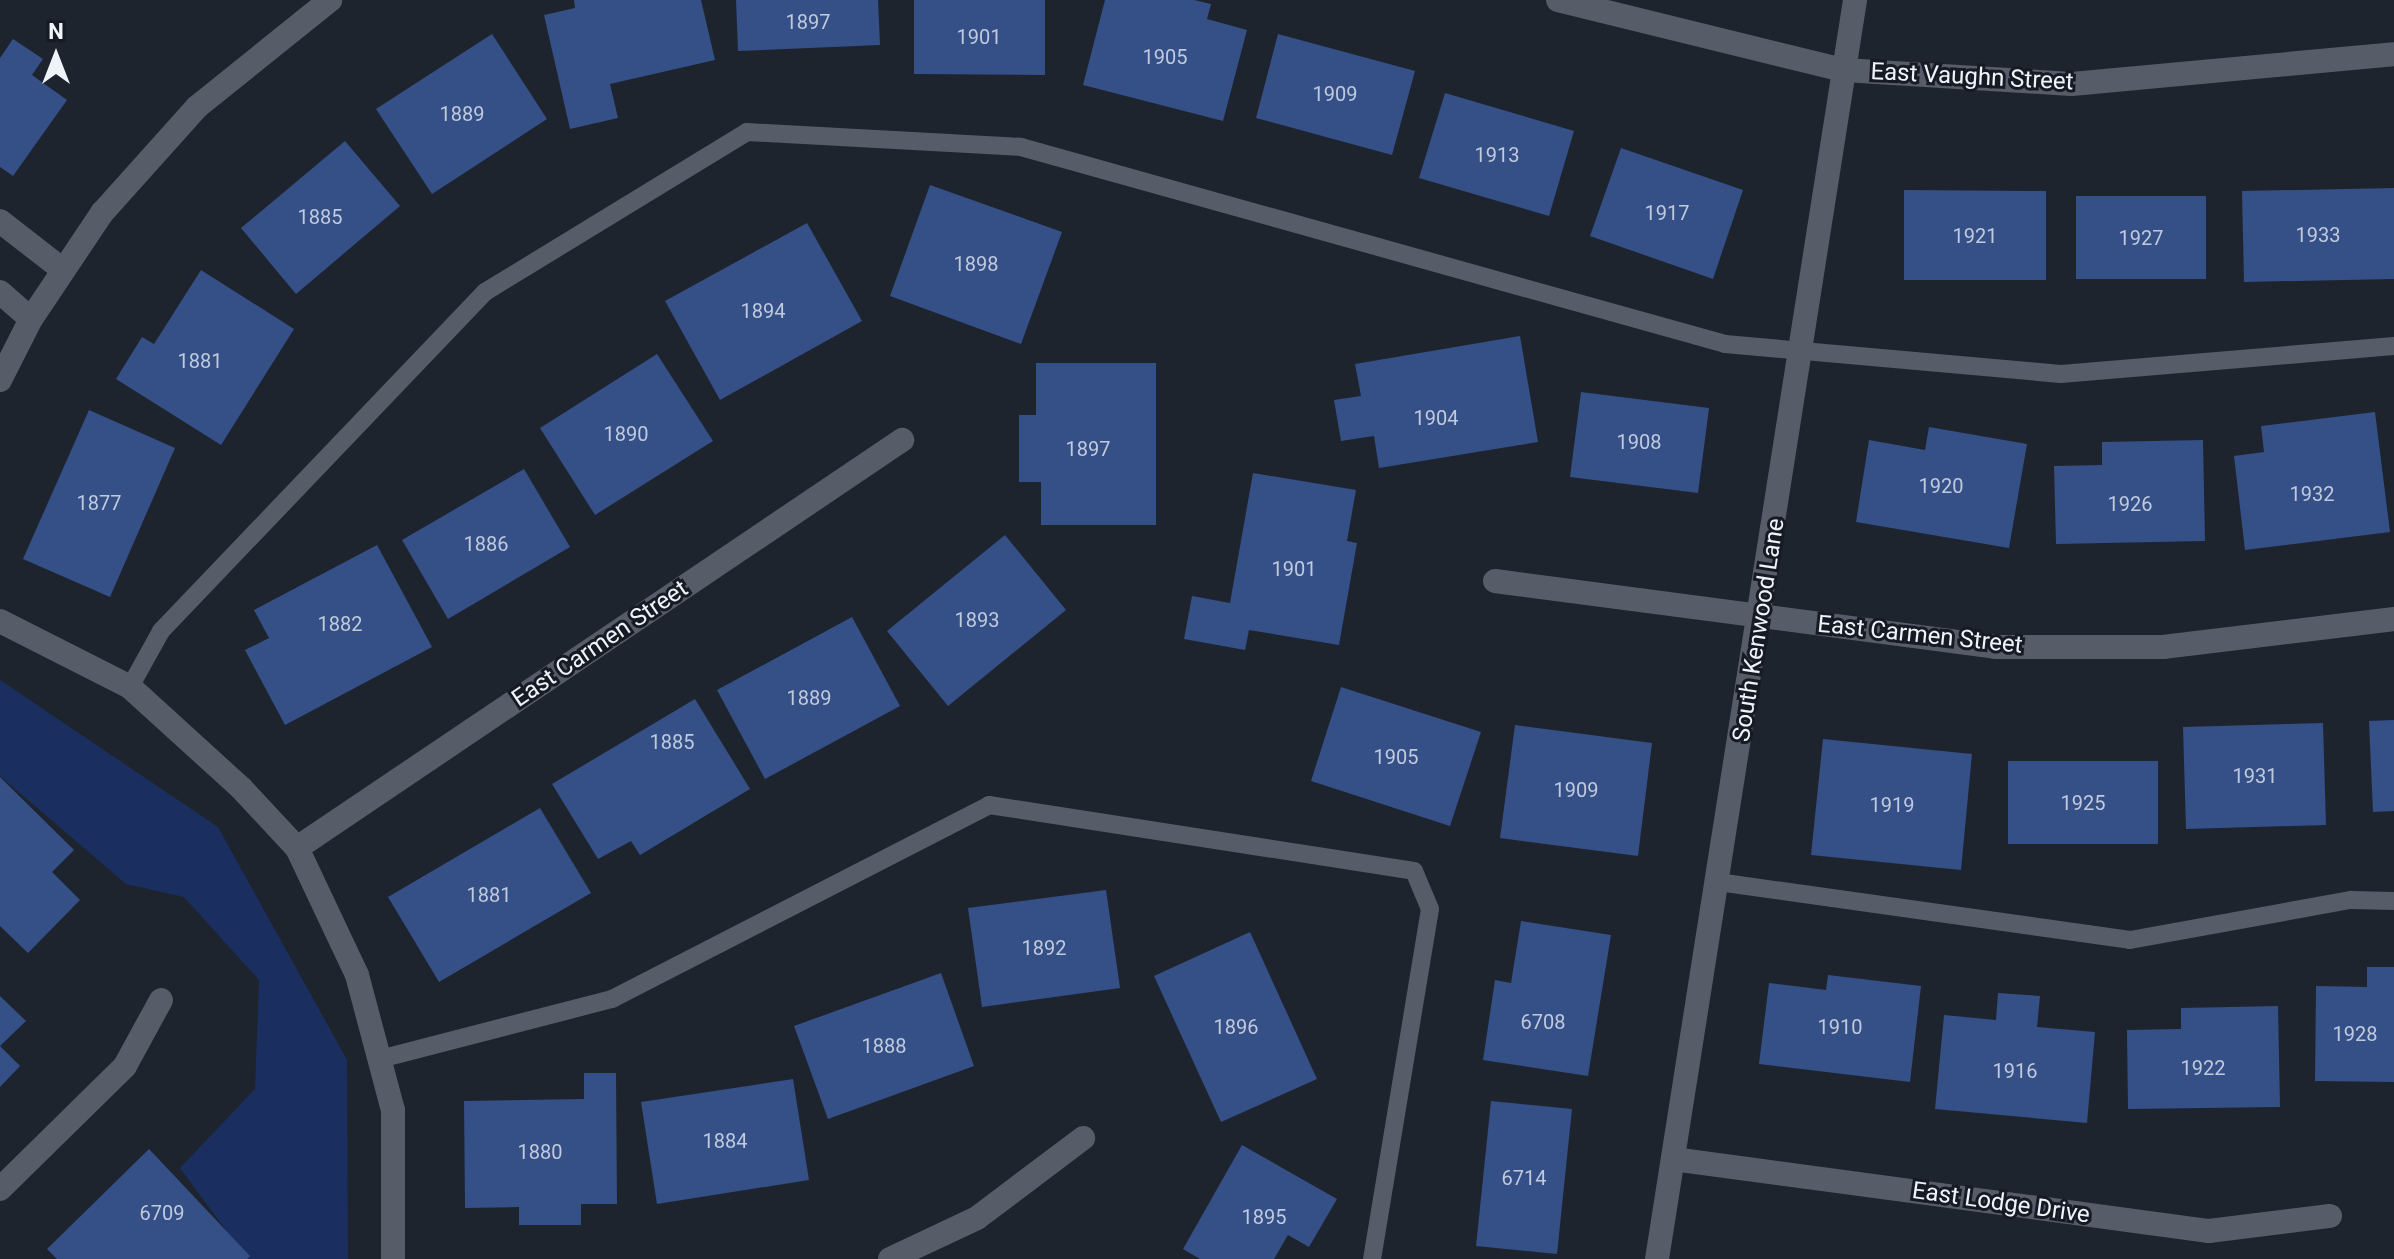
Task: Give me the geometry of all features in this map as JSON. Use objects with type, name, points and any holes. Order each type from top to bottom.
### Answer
[{"type":"street","points":[[0,380],[31,319],[92,224],[197,107],[330,0]]},
{"type":"street","name":"East Vaughn Street","points":[[1558,0],[1844,70],[2072,84],[2394,54]]},
{"type":"street","name":"South Kenwood Lane","points":[[1657,1259],[1761,617],[1855,0]]},
{"type":"street","points":[[0,221],[63,270]]},
{"type":"street","points":[[0,292],[31,319]]},
{"type":"street","name":"East Carmen Street","points":[[297,848],[902,440]]},
{"type":"street","name":"East Carmen Street","points":[[1495,581],[1996,647],[2163,647],[2394,619]]},
{"type":"street","points":[[0,621],[130,687],[241,788],[297,848],[357,975],[393,1110],[393,1259]]},
{"type":"street","points":[[0,1189],[125,1066],[161,1000]]},
{"type":"street","points":[[890,1259],[977,1218],[1083,1138]]},
{"type":"street","name":"East Lodge Drive","points":[[1673,1159],[2209,1231],[2330,1216]]},
{"type":"lane","points":[[130,687],[161,631],[485,292],[747,132],[1021,147],[1725,344],[2061,374],[2394,346]]},
{"type":"lane","points":[[380,1059],[612,999],[989,805],[1414,871],[1430,909],[1372,1259]]},
{"type":"lane","points":[[1718,882],[2130,940],[2351,900],[2394,901]]},
{"type":"shaded area","points":[[0,680],[218,827],[347,1060],[348,1259],[247,1259],[180,1168],[255,1089],[259,980],[184,897],[126,884],[0,776]]},
{"type":"building","points":[[574,0],[701,0],[715,60],[610,84],[618,118],[570,129],[544,15],[575,8]]},
{"type":"building","points":[[736,0],[878,0],[880,45],[738,51]]},
{"type":"building","points":[[914,0],[1045,0],[1045,75],[914,74]]},
{"type":"building","points":[[1105,0],[1194,0],[1211,4],[1207,19],[1247,30],[1223,121],[1083,85]]},
{"type":"building","points":[[492,34],[547,119],[432,194],[376,109]]},
{"type":"building","points":[[1278,34],[1415,71],[1392,155],[1256,118]]},
{"type":"building","points":[[13,39],[43,59],[32,75],[67,100],[13,176],[0,167],[0,58]]},
{"type":"building","points":[[1445,93],[1574,131],[1549,216],[1419,178]]},
{"type":"building","points":[[345,141],[400,206],[296,294],[241,228]]},
{"type":"building","points":[[1621,148],[1743,190],[1713,279],[1590,236]]},
{"type":"building","points":[[930,185],[1062,232],[1021,344],[890,296]]},
{"type":"building","points":[[2394,188],[2394,279],[2244,282],[2242,191]]},
{"type":"building","points":[[1904,190],[2046,191],[2046,280],[1904,280]]},
{"type":"building","points":[[2076,196],[2206,196],[2206,279],[2076,279]]},
{"type":"building","points":[[807,223],[862,321],[720,400],[665,301]]},
{"type":"building","points":[[201,270],[294,329],[221,445],[116,379],[142,337],[154,344]]},
{"type":"building","points":[[1520,336],[1538,442],[1379,468],[1374,436],[1341,441],[1334,400],[1361,396],[1355,364]]},
{"type":"building","points":[[657,354],[713,441],[595,515],[540,428]]},
{"type":"building","points":[[1036,363],[1156,363],[1156,525],[1041,525],[1041,482],[1019,482],[1019,415],[1036,415]]},
{"type":"building","points":[[1581,392],[1709,408],[1698,493],[1570,477]]},
{"type":"building","points":[[89,410],[175,448],[110,597],[23,559]]},
{"type":"building","points":[[2375,412],[2390,532],[2245,550],[2234,456],[2264,452],[2261,426]]},
{"type":"building","points":[[1929,427],[2027,444],[2009,548],[1856,522],[1869,440],[1925,450]]},
{"type":"building","points":[[2203,440],[2205,541],[2056,544],[2054,466],[2102,465],[2102,442]]},
{"type":"building","points":[[524,469],[570,547],[448,619],[402,540]]},
{"type":"building","points":[[1253,473],[1356,490],[1347,541],[1357,543],[1339,645],[1249,630],[1245,650],[1184,639],[1192,596],[1230,603]]},
{"type":"building","points":[[1005,535],[1066,610],[948,706],[887,631]]},
{"type":"building","points":[[377,545],[432,647],[285,725],[245,650],[269,638],[254,610]]},
{"type":"building","points":[[852,617],[900,706],[765,779],[717,690]]},
{"type":"building","points":[[1341,687],[1481,732],[1450,826],[1311,781]]},
{"type":"building","points":[[695,699],[750,789],[640,855],[631,841],[598,859],[552,784]]},
{"type":"building","points":[[2394,720],[2394,811],[2373,812],[2369,721]]},
{"type":"building","points":[[2323,723],[2326,825],[2186,829],[2183,727]]},
{"type":"building","points":[[1515,725],[1652,743],[1638,856],[1500,838]]},
{"type":"building","points":[[1823,739],[1972,754],[1961,870],[1811,855]]},
{"type":"building","points":[[2008,761],[2158,761],[2158,844],[2008,844]]},
{"type":"building","points":[[0,777],[74,850],[52,872],[80,900],[28,953],[0,926]]},
{"type":"building","points":[[540,808],[591,893],[439,982],[388,897]]},
{"type":"building","points":[[1106,890],[1120,988],[982,1007],[968,908]]},
{"type":"building","points":[[1521,921],[1611,935],[1588,1076],[1483,1060],[1495,980],[1511,983]]},
{"type":"building","points":[[1250,932],[1317,1079],[1221,1122],[1154,976]]},
{"type":"building","points":[[2367,967],[2394,967],[2394,1082],[2315,1081],[2316,986],[2367,987]]},
{"type":"building","points":[[941,973],[974,1066],[828,1119],[794,1026]]},
{"type":"building","points":[[1828,975],[1921,986],[1910,1082],[1759,1064],[1769,983],[1826,990]]},
{"type":"building","points":[[1998,993],[2040,996],[2037,1027],[2095,1032],[2087,1123],[1935,1109],[1944,1015],[1996,1020]]},
{"type":"building","points":[[0,996],[26,1021],[0,1046]]},
{"type":"building","points":[[2278,1006],[2280,1107],[2128,1109],[2127,1030],[2181,1029],[2181,1008]]},
{"type":"building","points":[[0,1046],[20,1066],[0,1087]]},
{"type":"building","points":[[584,1073],[616,1073],[617,1204],[581,1204],[581,1225],[519,1225],[519,1207],[465,1208],[464,1101],[584,1099]]},
{"type":"building","points":[[793,1079],[809,1180],[657,1204],[641,1102]]},
{"type":"building","points":[[1491,1101],[1572,1109],[1557,1254],[1476,1246]]},
{"type":"building","points":[[1242,1145],[1337,1199],[1309,1247],[1288,1235],[1274,1259],[1200,1259],[1183,1249]]},
{"type":"building","points":[[149,1149],[250,1256],[247,1259],[57,1259],[47,1249]]}]
